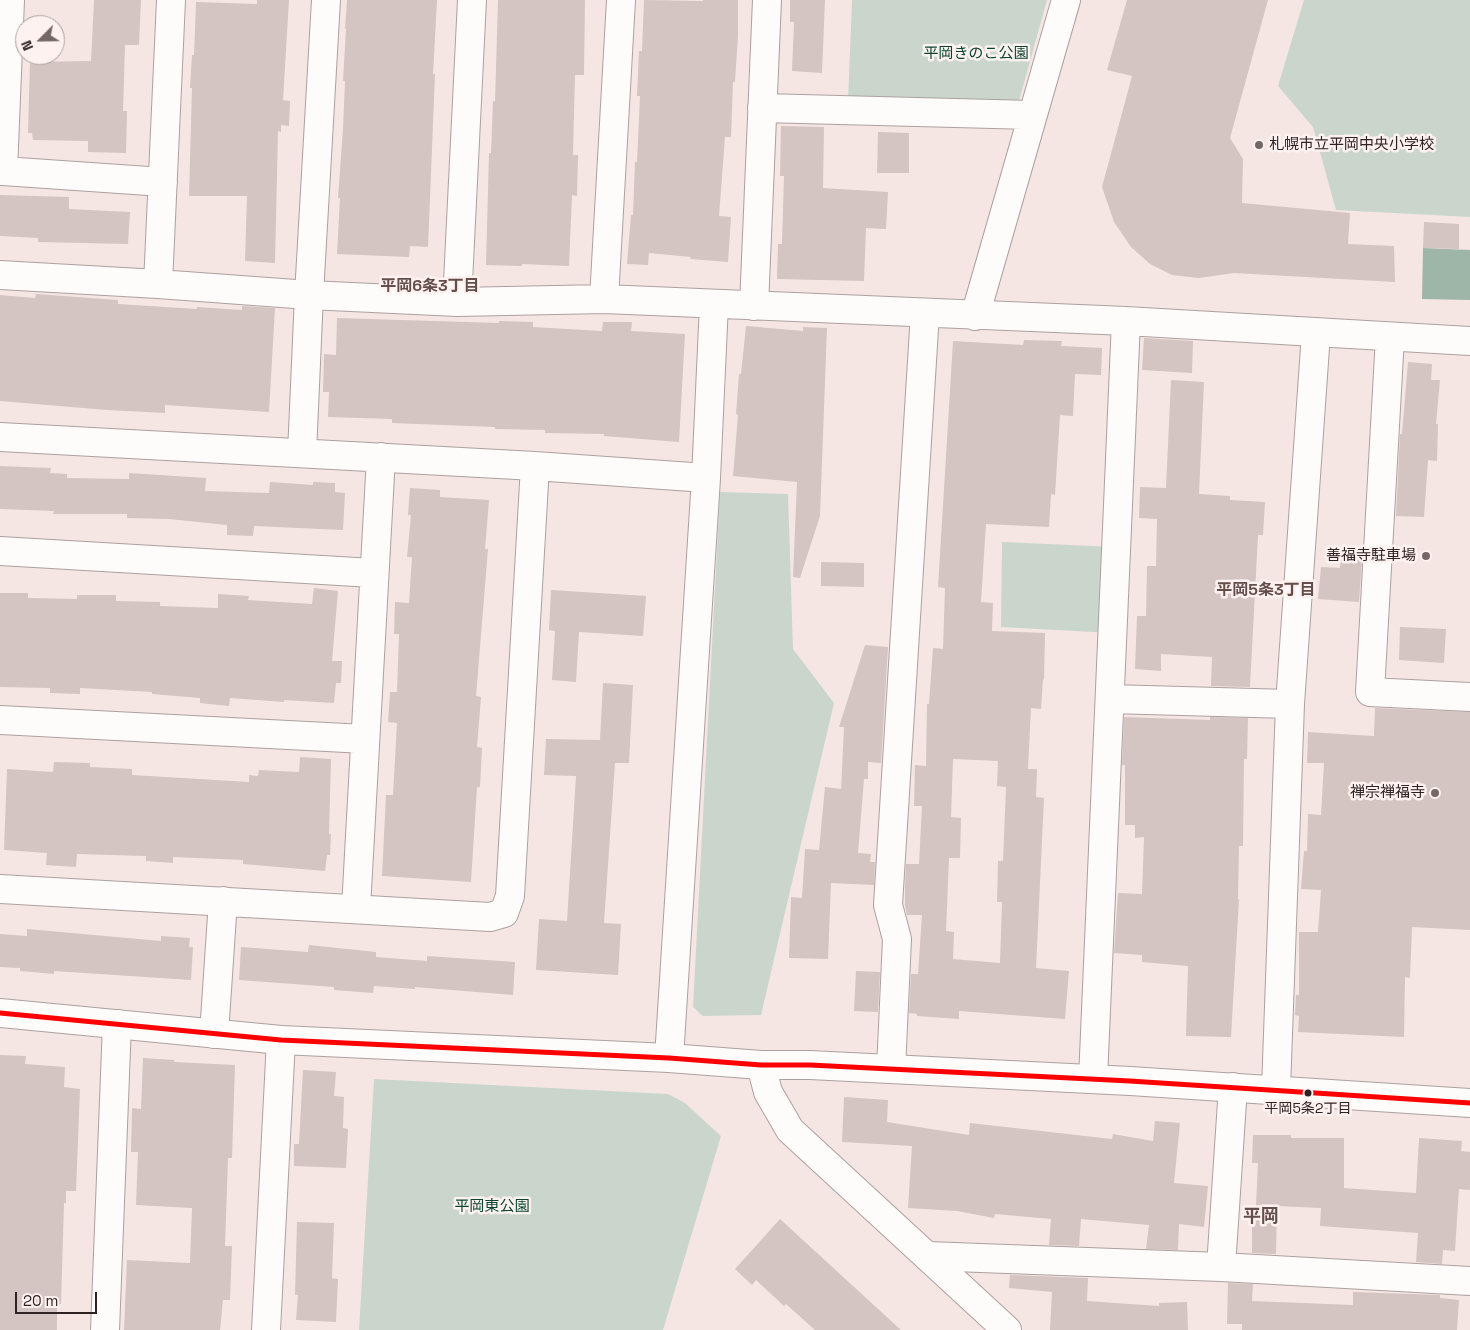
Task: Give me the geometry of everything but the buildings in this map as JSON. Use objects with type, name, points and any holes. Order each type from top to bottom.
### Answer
[{"type":"street","points":[[10,0],[2,171],[163,182]]},
{"type":"street","points":[[158,284],[171,0]]},
{"type":"street","points":[[302,453],[326,0]]},
{"type":"street","points":[[457,302],[472,0]]},
{"type":"street","points":[[604,299],[621,0]]},
{"type":"street","points":[[754,306],[768,0]]},
{"type":"street","points":[[975,316],[1066,0]]},
{"type":"street","points":[[762,108],[1032,115]]},
{"type":"street","points":[[0,275],[309,295],[457,302],[604,299],[1126,321],[1470,342]]},
{"type":"street","points":[[669,1058],[706,478],[714,304]]},
{"type":"street","points":[[891,1069],[897,939],[888,905],[925,313]]},
{"type":"street","points":[[1093,1079],[1126,321]]},
{"type":"street","points":[[1276,1089],[1290,704],[1316,333]]},
{"type":"street","points":[[1390,337],[1370,692],[1470,697]]},
{"type":"street","points":[[0,436],[535,466],[706,478]]},
{"type":"street","points":[[356,908],[373,573],[381,457]]},
{"type":"street","points":[[0,889],[490,917],[504,913],[510,896],[535,466]]},
{"type":"street","points":[[0,551],[373,573]]},
{"type":"street","points":[[1110,699],[1290,704]]},
{"type":"street","points":[[0,720],[365,739]]},
{"type":"street","points":[[214,1034],[222,901]]},
{"type":"street","points":[[0,1013],[282,1040],[669,1058],[761,1065],[1093,1079],[1276,1089],[1470,1103]]},
{"type":"street","points":[[105,1330],[118,1024]]},
{"type":"street","points":[[266,1330],[282,1040]]},
{"type":"street","points":[[761,1065],[768,1092],[790,1130],[1007,1330]]},
{"type":"street","points":[[1221,1267],[1233,1087]]},
{"type":"street","points":[[926,1256],[1221,1267],[1470,1281]]},
{"type":"green space","name":"平岡きのこ公園","points":[[852,0],[1047,0],[1019,101],[848,102]]},
{"type":"green space","points":[[1304,0],[1470,0],[1470,217],[1336,210],[1313,127],[1278,86]]},
{"type":"green space","points":[[720,492],[788,494],[793,649],[834,703],[761,1015],[703,1016],[693,1007]]},
{"type":"green space","points":[[1002,542],[1116,547],[1112,633],[1001,627]]},
{"type":"green space","name":"平岡東公園","points":[[374,1079],[668,1094],[685,1103],[721,1136],[663,1330],[359,1330]]},
{"type":"shaded area","points":[[1423,248],[1470,250],[1470,300],[1422,299]]},
{"type":"transit line","points":[[0,1013],[281,1040],[669,1058],[761,1065],[810,1065],[1130,1081],[1470,1103]]},
{"type":"place","name":"札幌市立平岡中央小学校","points":[[1259,145]]},
{"type":"place","name":"善福寺駐車場","points":[[1426,556]]},
{"type":"place","name":"禅宗禅福寺","points":[[1435,793]]},
{"type":"place","name":"平岡5条2丁目","points":[[1308,1093]]},
{"type":"district","name":"平岡6条3丁目","points":[[430,287]]},
{"type":"district","name":"平岡5条3丁目","points":[[1266,591]]},
{"type":"district","name":"平岡","points":[[1261,1217]]}]
